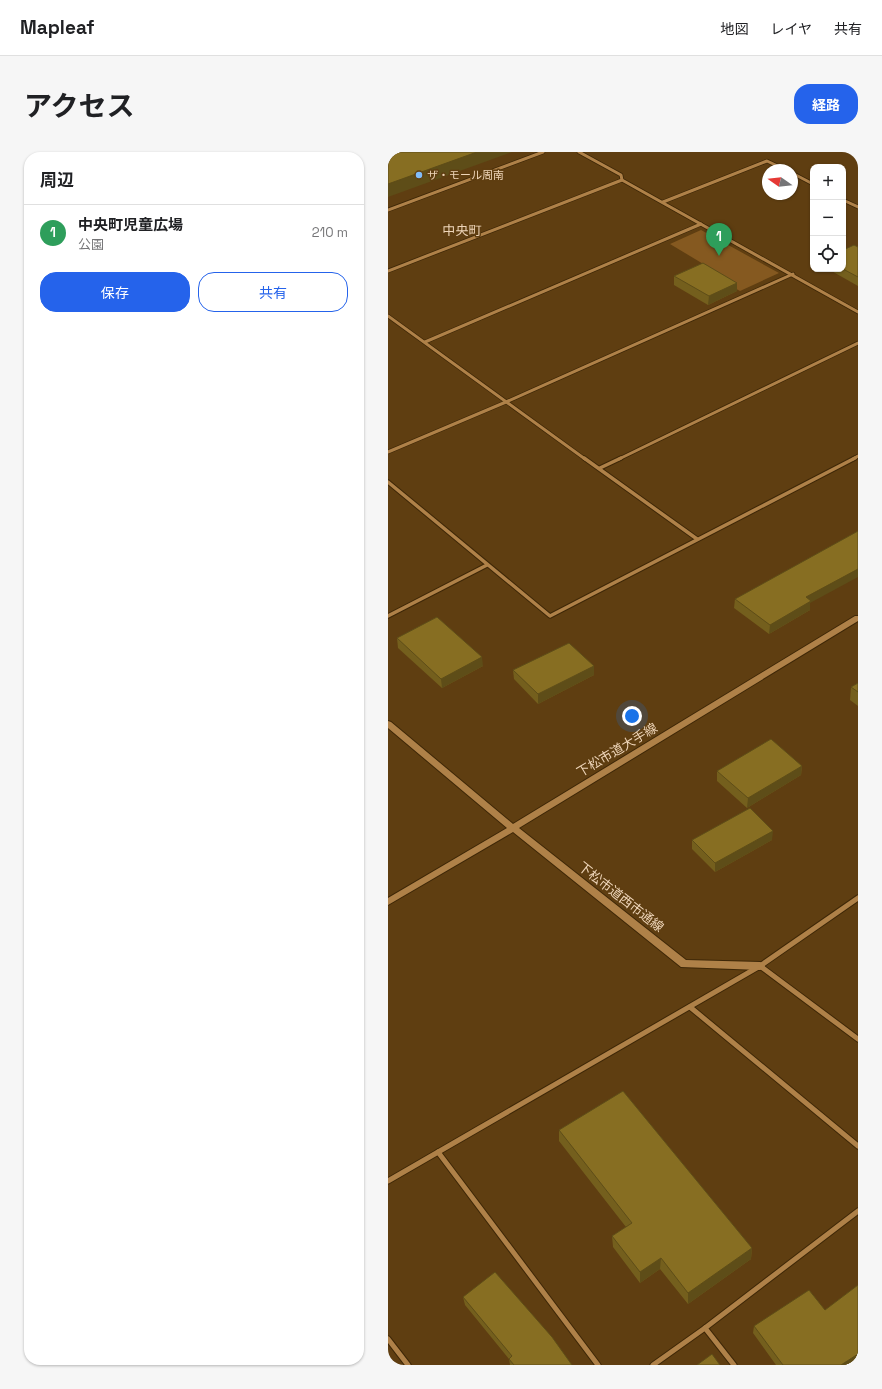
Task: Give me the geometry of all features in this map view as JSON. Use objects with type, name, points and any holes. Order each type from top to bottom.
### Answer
[{"type":"street","points":[[388,210],[543,152]]},
{"type":"street","points":[[579,152],[620,175],[622,180],[857,311]]},
{"type":"street","points":[[663,202],[767,160],[775,164]]},
{"type":"street","points":[[798,176],[810,182]]},
{"type":"street","points":[[388,271],[622,180]]},
{"type":"street","points":[[846,201],[858,207]]},
{"type":"street","points":[[425,342],[701,224]]},
{"type":"street","points":[[388,452],[506,402],[793,274]]},
{"type":"street","points":[[388,316],[697,539]]},
{"type":"street","points":[[600,468],[858,343]]},
{"type":"street","points":[[388,482],[550,616],[858,456]]},
{"type":"street","points":[[388,616],[487,565]]},
{"type":"street","name":"下松市道大手線","points":[[388,902],[513,828],[858,618]]},
{"type":"street","name":"下松市道西市通線","points":[[388,724],[513,828],[684,964],[760,966]]},
{"type":"street","points":[[388,1181],[760,966],[858,898]]},
{"type":"street","points":[[760,966],[858,1039]]},
{"type":"street","points":[[690,1006],[858,1146]]},
{"type":"street","points":[[438,1152],[598,1365]]},
{"type":"street","points":[[653,1365],[705,1328],[858,1211]]},
{"type":"street","points":[[705,1328],[734,1365]]},
{"type":"street","points":[[388,1339],[408,1365]]},
{"type":"shaded area","points":[[701,230],[779,273],[740,291],[705,271],[710,268],[670,244]]},
{"type":"building","points":[[388,152],[477,152],[388,184]]},
{"type":"building","points":[[854,245],[858,247],[858,277],[846,271],[846,249]]},
{"type":"building","points":[[703,263],[737,283],[709,296],[674,276]]},
{"type":"building","points":[[858,531],[858,569],[806,597],[811,601],[770,625],[735,599]]},
{"type":"building","points":[[437,617],[482,657],[441,679],[397,638]]},
{"type":"building","points":[[569,643],[594,666],[538,694],[513,670]]},
{"type":"building","points":[[858,683],[858,692],[851,687]]},
{"type":"building","points":[[771,739],[802,766],[748,798],[717,771]]},
{"type":"building","points":[[750,808],[773,831],[715,863],[692,840]]},
{"type":"building","points":[[623,1091],[752,1248],[688,1293],[661,1258],[640,1272],[612,1236],[632,1223],[559,1130]]},
{"type":"building","points":[[495,1272],[552,1337],[572,1365],[514,1365],[509,1359],[512,1356],[463,1297]]},
{"type":"building","points":[[858,1285],[858,1354],[841,1365],[783,1365],[754,1326],[809,1290],[825,1310]]},
{"type":"building","points":[[712,1354],[720,1365],[697,1365]]},
{"type":"place","name":"ザ・モール周南","points":[[419,175]]},
{"type":"place","name":"中央町児童広場","points":[[719,256]]},
{"type":"district","name":"中央町","points":[[462,230]]}]
